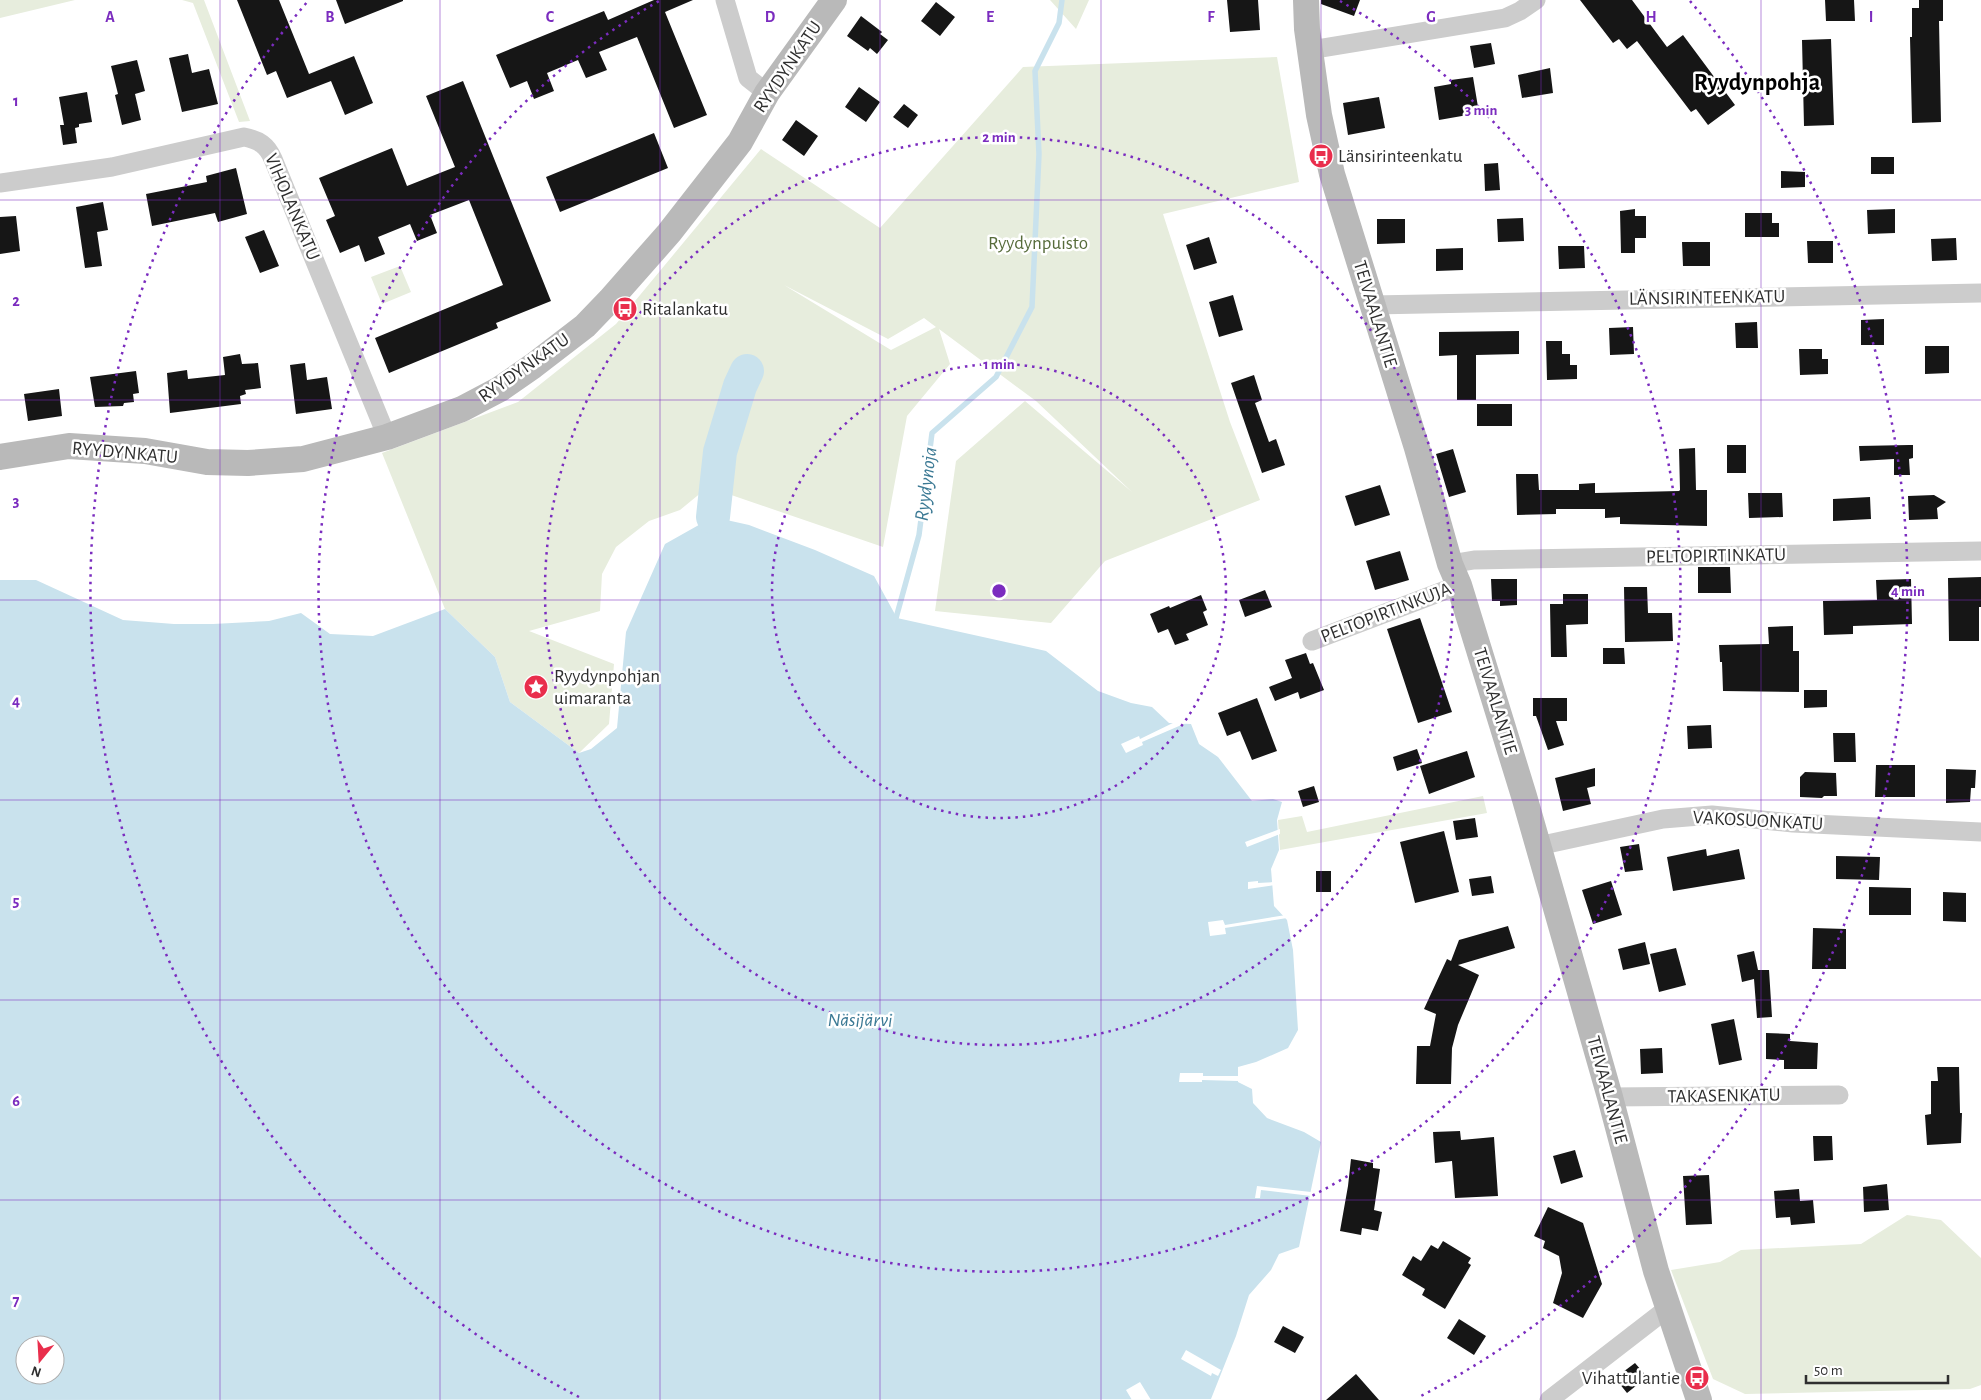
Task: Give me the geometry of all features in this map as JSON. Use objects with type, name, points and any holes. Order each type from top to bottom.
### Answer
[{"type":"main road","name":"RYYDYNKATU","points":[[0,457],[69,446],[145,451],[207,462],[248,463],[303,459],[387,437],[462,409],[500,389],[585,326],[669,233],[740,142],[767,93],[834,0]]},
{"type":"main road","name":"TEIVAALANTIE","points":[[1306,0],[1310,50],[1319,115],[1332,174],[1538,846],[1610,1097],[1656,1271],[1699,1400]]},
{"type":"street","points":[[725,0],[748,78],[767,93]]},
{"type":"street","points":[[1310,50],[1505,18],[1536,0]]},
{"type":"street","name":"VIHOLANKATU","points":[[0,183],[112,167],[244,137],[255,139],[264,144],[270,150],[387,437]]},
{"type":"street","name":"LÄNSIRINTEENKATU","points":[[1373,305],[1981,293]]},
{"type":"street","name":"PELTOPIRTINKATU","points":[[1455,574],[1482,560],[1981,551]]},
{"type":"street","name":"PELTOPIRTINKUJA","points":[[1312,641],[1455,574]]},
{"type":"street","name":"VAKOSUONKATU","points":[[1538,846],[1663,819],[1712,815],[1793,823],[1981,832]]},
{"type":"street","name":"TAKASENKATU","points":[[1610,1097],[1839,1095]]},
{"type":"street","points":[[1550,1400],[1668,1308]]},
{"type":"green space","points":[[0,0],[75,0],[0,18]]},
{"type":"green space","points":[[182,0],[204,0],[250,121],[239,122],[193,3]]},
{"type":"green space","points":[[1050,0],[1089,0],[1076,29]]},
{"type":"green space","name":"Ryydynpuisto","points":[[1277,57],[1299,182],[1163,214],[1230,422],[1260,500],[1105,561],[1051,623],[935,611],[956,461],[1025,401],[1132,492],[1036,401],[939,329],[950,364],[907,416],[883,547],[708,487],[680,510],[649,521],[616,547],[602,574],[600,611],[529,631],[614,664],[609,724],[579,753],[510,702],[495,657],[445,609],[382,453],[518,402],[616,324],[761,149],[880,228],[1023,67]],"holes":[[[784,285],[888,339],[924,318],[936,327],[891,350]]]},
{"type":"green space","points":[[400,266],[411,292],[382,304],[371,277]]},
{"type":"green space","points":[[1483,796],[1487,813],[1280,850],[1278,820],[1302,816],[1307,832]]},
{"type":"green space","points":[[1907,1215],[1941,1220],[1981,1258],[1981,1385],[1970,1389],[1745,1394],[1713,1379],[1671,1270],[1720,1262],[1741,1250],[1861,1244]]},
{"type":"water","name":"Näsijärvi","points":[[713,517],[749,525],[815,550],[874,576],[897,618],[1046,651],[1098,691],[1131,703],[1152,707],[1169,723],[1191,724],[1199,744],[1218,757],[1252,801],[1273,799],[1282,802],[1277,820],[1279,850],[1271,869],[1274,906],[1287,920],[1293,950],[1298,1030],[1288,1048],[1256,1062],[1238,1067],[1238,1082],[1252,1089],[1253,1103],[1267,1118],[1304,1132],[1321,1142],[1299,1247],[1279,1254],[1271,1270],[1249,1295],[1236,1336],[1211,1399],[0,1400],[0,580],[36,580],[123,620],[174,624],[269,621],[301,613],[330,634],[373,636],[445,609],[495,657],[510,702],[579,753],[591,749],[617,728],[626,632],[665,544]]},
{"type":"pier","points":[[1177,721],[1185,721],[1186,723],[1142,742],[1143,745],[1126,753],[1121,744],[1139,736],[1140,739]]},
{"type":"pier","points":[[1280,829],[1280,834],[1247,847],[1245,842]]},
{"type":"pier","points":[[1258,881],[1258,883],[1274,882],[1275,885],[1248,889],[1248,882]]},
{"type":"pier","points":[[1286,915],[1287,918],[1225,928],[1226,934],[1210,936],[1208,922],[1223,920],[1225,925]]},
{"type":"pier","points":[[1180,1073],[1203,1073],[1203,1076],[1238,1076],[1238,1081],[1202,1080],[1202,1082],[1179,1082]]},
{"type":"pier","points":[[1257,1186],[1311,1192],[1311,1196],[1261,1190],[1260,1198],[1255,1198]]},
{"type":"pier","points":[[1186,1350],[1221,1370],[1218,1376],[1212,1373],[1211,1376],[1181,1359]]},
{"type":"pier","points":[[1140,1382],[1151,1400],[1132,1400],[1126,1390]]},
{"type":"building","points":[[237,0],[279,0],[309,74],[354,56],[373,103],[345,115],[331,81],[287,98],[276,71],[267,75]]},
{"type":"building","points":[[336,0],[403,0],[403,1],[345,24]]},
{"type":"building","points":[[654,0],[693,0],[665,12],[707,115],[674,128],[637,37],[599,52],[607,70],[586,78],[578,60],[547,73],[554,91],[534,99],[527,81],[510,88],[496,55],[604,11],[608,20]]},
{"type":"building","points":[[1227,0],[1258,0],[1260,30],[1230,32]]},
{"type":"building","points":[[1321,0],[1360,0],[1354,16],[1321,4]]},
{"type":"building","points":[[1580,0],[1632,0],[1667,47],[1683,35],[1735,105],[1708,125],[1696,109],[1691,112],[1637,41],[1627,49],[1619,39],[1613,43]]},
{"type":"building","points":[[1825,0],[1854,0],[1855,21],[1826,21]]},
{"type":"building","points":[[1919,0],[1943,0],[1943,21],[1939,21],[1941,122],[1912,123],[1910,37],[1912,37],[1912,8],[1919,8]]},
{"type":"building","points":[[936,2],[955,17],[940,36],[921,21]]},
{"type":"building","points":[[861,16],[882,32],[880,34],[888,40],[877,54],[870,48],[868,51],[847,36]]},
{"type":"building","points":[[1831,39],[1834,125],[1804,126],[1802,40]]},
{"type":"building","points":[[1491,43],[1495,64],[1474,68],[1470,46]]},
{"type":"building","points":[[188,54],[192,73],[209,69],[218,104],[182,112],[169,58]]},
{"type":"building","points":[[137,60],[145,91],[135,94],[141,120],[122,125],[115,95],[118,94],[111,66]]},
{"type":"building","points":[[1550,68],[1553,93],[1522,98],[1518,75]]},
{"type":"building","points":[[1473,77],[1479,113],[1439,120],[1434,87],[1451,84],[1451,80]]},
{"type":"building","points":[[463,81],[551,301],[496,323],[498,328],[389,373],[375,338],[503,285],[469,200],[430,215],[437,233],[417,241],[410,224],[378,237],[385,254],[365,262],[359,245],[340,253],[326,220],[335,216],[319,178],[392,148],[407,186],[455,167],[426,96]]},
{"type":"building","points":[[859,87],[880,102],[866,122],[845,107]]},
{"type":"building","points":[[87,92],[92,122],[79,124],[79,127],[75,128],[77,143],[63,145],[60,125],[64,125],[59,97]]},
{"type":"building","points":[[1379,97],[1385,128],[1348,135],[1343,103]]},
{"type":"building","points":[[904,104],[918,115],[908,128],[893,117]]},
{"type":"building","points":[[796,120],[818,136],[804,156],[782,140]]},
{"type":"building","points":[[654,133],[668,168],[560,212],[546,177]]},
{"type":"building","points":[[1871,157],[1894,157],[1894,174],[1871,174]]},
{"type":"building","points":[[1498,163],[1500,190],[1485,191],[1484,164]]},
{"type":"building","points":[[236,168],[247,214],[218,222],[215,213],[152,226],[146,194],[207,182],[206,176]]},
{"type":"building","points":[[1781,171],[1805,172],[1805,187],[1781,188]]},
{"type":"building","points":[[103,202],[108,230],[97,232],[102,266],[85,268],[76,207]]},
{"type":"building","points":[[1635,209],[1635,216],[1646,216],[1646,238],[1635,238],[1635,253],[1621,253],[1620,211]]},
{"type":"building","points":[[1895,209],[1895,233],[1868,234],[1867,210]]},
{"type":"building","points":[[1745,213],[1772,213],[1772,223],[1779,223],[1779,237],[1745,237]]},
{"type":"building","points":[[16,216],[20,251],[0,254],[0,217]]},
{"type":"building","points":[[1523,218],[1524,241],[1498,242],[1497,219]]},
{"type":"building","points":[[1377,219],[1405,219],[1405,243],[1377,244]]},
{"type":"building","points":[[264,230],[279,266],[260,273],[245,237]]},
{"type":"building","points":[[1209,237],[1217,263],[1194,270],[1186,245]]},
{"type":"building","points":[[1956,238],[1957,260],[1932,261],[1931,239]]},
{"type":"building","points":[[1807,241],[1833,241],[1833,263],[1808,263]]},
{"type":"building","points":[[1682,242],[1710,242],[1710,266],[1683,266]]},
{"type":"building","points":[[1558,246],[1584,246],[1585,268],[1559,269]]},
{"type":"building","points":[[1463,248],[1463,270],[1436,271],[1436,249]]},
{"type":"building","points":[[1233,295],[1243,330],[1219,337],[1209,302]]},
{"type":"building","points":[[1884,319],[1884,345],[1861,345],[1861,320]]},
{"type":"building","points":[[1757,322],[1758,348],[1736,348],[1735,323]]},
{"type":"building","points":[[1633,327],[1634,354],[1610,355],[1609,328]]},
{"type":"building","points":[[1519,331],[1519,354],[1476,355],[1476,400],[1457,400],[1457,355],[1439,356],[1439,332]]},
{"type":"building","points":[[1546,341],[1562,341],[1562,354],[1570,354],[1570,365],[1577,365],[1577,379],[1547,380]]},
{"type":"building","points":[[1925,346],[1949,346],[1949,373],[1925,374]]},
{"type":"building","points":[[1799,349],[1822,349],[1822,359],[1828,359],[1828,374],[1800,375]]},
{"type":"building","points":[[240,354],[242,364],[258,363],[261,388],[245,390],[246,394],[240,396],[241,404],[170,413],[167,373],[187,370],[188,379],[225,375],[223,357]]},
{"type":"building","points":[[305,363],[307,380],[327,377],[332,409],[296,414],[290,365]]},
{"type":"building","points":[[136,371],[139,393],[133,394],[134,402],[124,403],[123,406],[95,407],[90,377]]},
{"type":"building","points":[[1254,375],[1262,400],[1255,403],[1269,442],[1276,439],[1285,465],[1262,473],[1231,383]]},
{"type":"building","points":[[59,389],[62,416],[28,421],[24,394]]},
{"type":"building","points":[[1477,404],[1512,404],[1512,426],[1477,426]]},
{"type":"building","points":[[1727,445],[1746,445],[1746,473],[1727,473]]},
{"type":"building","points":[[1913,445],[1913,458],[1909,459],[1910,475],[1894,475],[1894,459],[1860,461],[1859,446]]},
{"type":"building","points":[[1695,448],[1696,490],[1707,490],[1707,526],[1620,524],[1620,517],[1605,518],[1605,509],[1556,509],[1556,514],[1517,515],[1516,474],[1538,474],[1539,490],[1579,490],[1579,484],[1595,483],[1595,493],[1679,491],[1679,449]]},
{"type":"building","points":[[1453,449],[1466,492],[1449,497],[1436,454]]},
{"type":"building","points":[[1380,485],[1390,515],[1355,526],[1345,496]]},
{"type":"building","points":[[1748,493],[1782,493],[1783,517],[1749,518]]},
{"type":"building","points":[[1934,495],[1946,502],[1937,508],[1938,519],[1909,520],[1908,496]]},
{"type":"building","points":[[1870,497],[1871,519],[1833,521],[1833,499]]},
{"type":"building","points":[[1400,551],[1409,580],[1375,590],[1366,561]]},
{"type":"building","points":[[1698,567],[1730,567],[1731,593],[1698,593]]},
{"type":"building","points":[[1981,577],[1979,641],[1949,641],[1948,578]]},
{"type":"building","points":[[1491,579],[1517,579],[1517,605],[1500,606],[1500,601],[1492,601]]},
{"type":"building","points":[[1911,579],[1912,624],[1853,626],[1853,634],[1824,635],[1823,601],[1877,600],[1876,580]]},
{"type":"building","points":[[1624,587],[1647,587],[1648,613],[1672,613],[1673,641],[1625,642]]},
{"type":"building","points":[[1265,590],[1272,607],[1245,617],[1239,600]]},
{"type":"building","points":[[1563,594],[1588,594],[1588,624],[1566,625],[1567,657],[1551,657],[1550,604],[1563,604]]},
{"type":"building","points":[[1201,595],[1207,610],[1203,612],[1208,625],[1186,634],[1189,640],[1175,645],[1168,629],[1158,633],[1150,614]]},
{"type":"building","points":[[1420,618],[1452,712],[1418,723],[1387,629]]},
{"type":"building","points":[[1793,626],[1793,651],[1799,651],[1799,692],[1723,691],[1722,662],[1720,662],[1719,645],[1769,644],[1768,627]]},
{"type":"building","points":[[1603,648],[1624,648],[1625,664],[1603,664]]},
{"type":"building","points":[[1306,653],[1310,664],[1313,663],[1324,690],[1300,699],[1298,692],[1275,701],[1269,687],[1292,678],[1285,660]]},
{"type":"building","points":[[1804,690],[1827,690],[1827,707],[1804,708]]},
{"type":"building","points":[[1257,698],[1277,751],[1252,760],[1240,731],[1227,736],[1218,713]]},
{"type":"building","points":[[1533,698],[1567,698],[1567,721],[1556,721],[1564,745],[1548,750],[1536,716],[1533,716]]},
{"type":"building","points":[[1711,725],[1712,748],[1688,749],[1687,726]]},
{"type":"building","points":[[1833,733],[1855,733],[1856,762],[1834,762]]},
{"type":"building","points":[[1417,749],[1422,763],[1397,771],[1393,757]]},
{"type":"building","points":[[1467,751],[1475,777],[1429,794],[1420,766]]},
{"type":"building","points":[[1876,765],[1915,765],[1915,797],[1875,797]]},
{"type":"building","points":[[1595,768],[1595,786],[1587,788],[1591,804],[1563,811],[1555,778]]},
{"type":"building","points":[[1946,769],[1976,770],[1975,788],[1971,788],[1970,802],[1946,803]]},
{"type":"building","points":[[1805,772],[1836,773],[1837,796],[1824,796],[1822,798],[1800,797],[1800,777]]},
{"type":"building","points":[[1314,786],[1319,802],[1303,807],[1298,791]]},
{"type":"building","points":[[1475,818],[1478,837],[1456,840],[1453,821]]},
{"type":"building","points":[[1444,831],[1459,892],[1415,903],[1400,842]]},
{"type":"building","points":[[1639,844],[1643,870],[1625,872],[1620,847]]},
{"type":"building","points":[[1706,849],[1707,856],[1739,849],[1745,879],[1673,891],[1667,857]]},
{"type":"building","points":[[1836,856],[1880,857],[1879,880],[1836,879]]},
{"type":"building","points":[[1316,871],[1331,871],[1331,892],[1316,892]]},
{"type":"building","points":[[1491,876],[1494,893],[1472,896],[1469,879]]},
{"type":"building","points":[[1611,881],[1622,915],[1593,924],[1582,890]]},
{"type":"building","points":[[1869,887],[1911,888],[1911,915],[1869,915]]},
{"type":"building","points":[[1943,892],[1966,893],[1966,922],[1943,921]]},
{"type":"building","points":[[1508,926],[1515,948],[1458,965],[1479,975],[1458,1025],[1452,1048],[1451,1084],[1416,1084],[1417,1046],[1430,1046],[1436,1014],[1424,1009],[1447,959],[1451,961],[1459,940]]},
{"type":"building","points":[[1813,928],[1846,929],[1846,969],[1812,969]]},
{"type":"building","points":[[1645,942],[1650,964],[1623,970],[1618,949]]},
{"type":"building","points":[[1676,948],[1686,985],[1659,992],[1650,954]]},
{"type":"building","points":[[1754,951],[1758,970],[1769,970],[1772,1017],[1757,1018],[1754,979],[1742,982],[1737,955]]},
{"type":"building","points":[[1734,1019],[1742,1060],[1719,1065],[1711,1024]]},
{"type":"building","points":[[1766,1033],[1790,1034],[1790,1041],[1818,1043],[1817,1069],[1784,1069],[1784,1060],[1766,1059]]},
{"type":"building","points":[[1662,1048],[1663,1073],[1641,1074],[1640,1049]]},
{"type":"building","points":[[1937,1067],[1959,1067],[1960,1113],[1962,1113],[1961,1143],[1927,1145],[1925,1115],[1931,1114],[1931,1081],[1938,1081]]},
{"type":"building","points":[[1460,1131],[1461,1140],[1494,1137],[1498,1196],[1455,1198],[1452,1161],[1435,1163],[1433,1132]]},
{"type":"building","points":[[1813,1136],[1832,1136],[1833,1160],[1814,1161]]},
{"type":"building","points":[[1575,1150],[1583,1177],[1561,1184],[1553,1156]]},
{"type":"building","points":[[1351,1159],[1373,1163],[1373,1168],[1380,1169],[1374,1210],[1382,1212],[1378,1231],[1362,1228],[1361,1235],[1340,1231]]},
{"type":"building","points":[[1709,1175],[1712,1224],[1686,1225],[1683,1176]]},
{"type":"building","points":[[1887,1184],[1889,1210],[1864,1212],[1863,1187]]},
{"type":"building","points":[[1799,1189],[1800,1201],[1813,1200],[1815,1223],[1791,1225],[1790,1217],[1776,1218],[1774,1191]]},
{"type":"building","points":[[1548,1207],[1583,1223],[1602,1284],[1583,1318],[1553,1303],[1562,1273],[1559,1256],[1543,1248],[1545,1241],[1534,1236]]},
{"type":"building","points":[[1443,1241],[1471,1258],[1468,1263],[1471,1265],[1445,1309],[1422,1295],[1425,1289],[1402,1275],[1413,1256],[1421,1261],[1431,1245],[1438,1249]]},
{"type":"building","points":[[1459,1319],[1486,1336],[1474,1355],[1447,1338]]},
{"type":"building","points":[[1283,1326],[1304,1337],[1295,1353],[1274,1342]]},
{"type":"building","points":[[1635,1363],[1647,1377],[1627,1393],[1615,1378]]},
{"type":"building","points":[[1356,1374],[1379,1400],[1326,1400]]},
{"type":"waterway","name":"Ryydynoja","points":[[896,618],[919,535],[932,433],[996,377],[1032,307],[1039,154],[1035,71],[1059,23],[1062,0]]},
{"type":"waterway","points":[[713,517],[720,452],[740,386],[747,371]]},
{"type":"place","name":"Länsirinteenkatu","points":[[1321,156]]},
{"type":"place","name":"Ritalankatu","points":[[625,309]]},
{"type":"place","name":"Ryydynpohjan uimaranta","points":[[536,687]]},
{"type":"place","name":"Vihattulantie","points":[[1697,1378]]},
{"type":"district","name":"Ryydynpohja","points":[[1757,83]]}]
